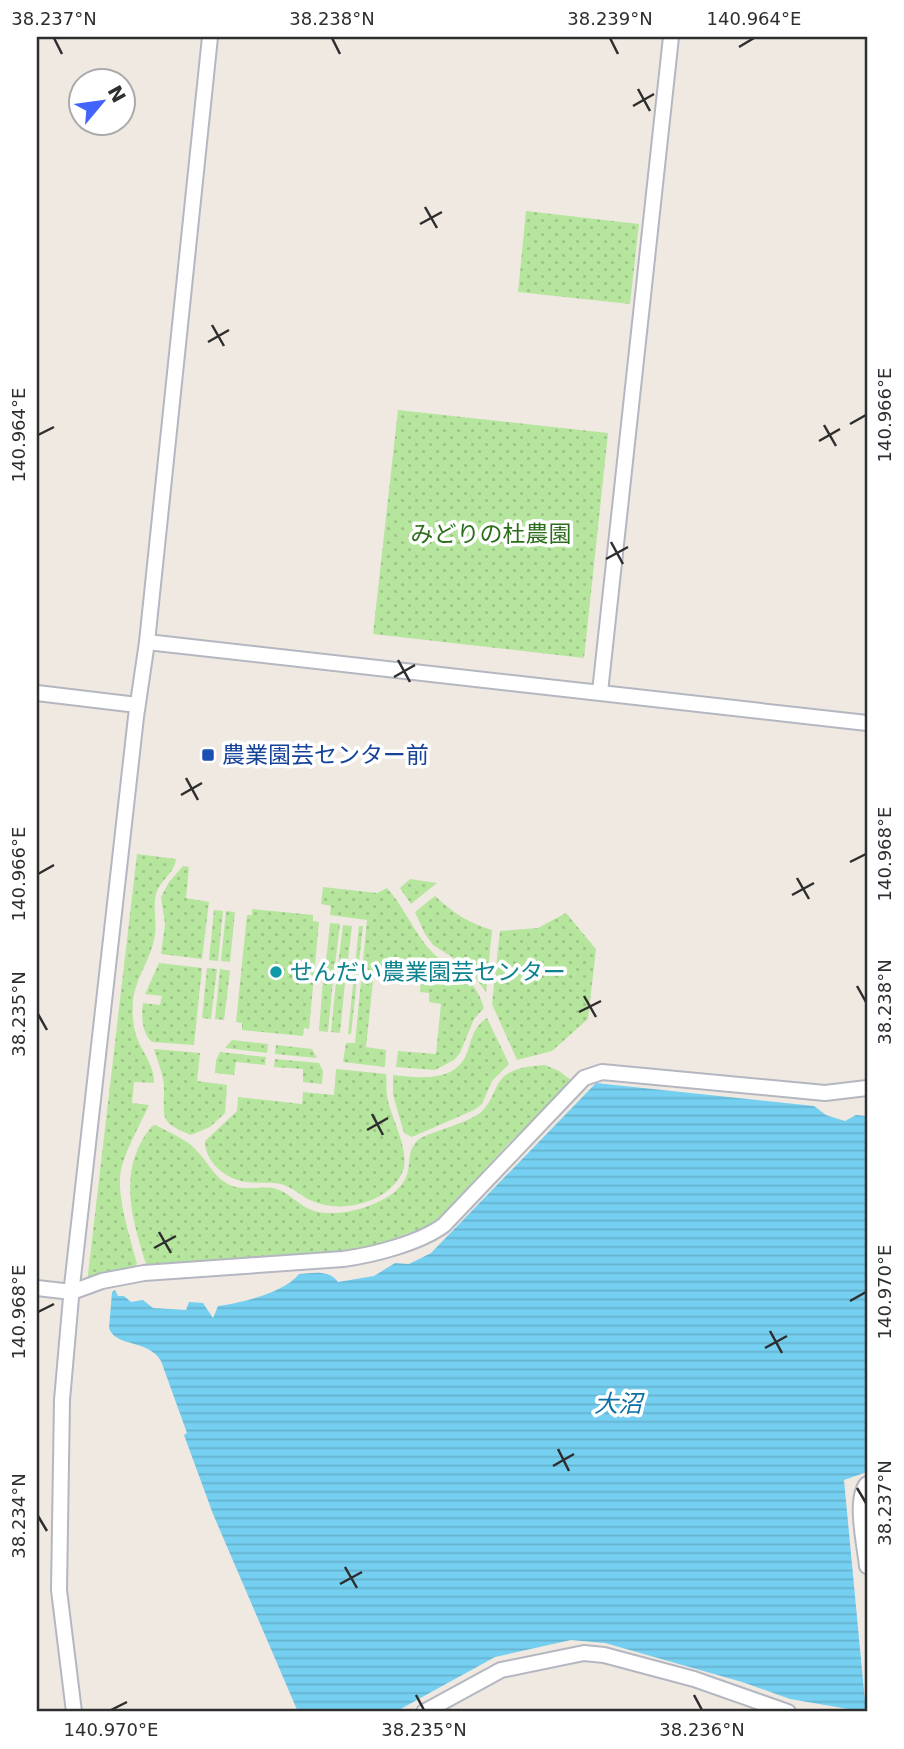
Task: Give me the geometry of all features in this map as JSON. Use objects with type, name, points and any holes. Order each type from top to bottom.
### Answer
[{"type":"street","points":[[74,1712],[60,1590],[62,1400],[137,705],[147,642],[210,37]]},
{"type":"street","points":[[600,692],[671,37]]},
{"type":"street","points":[[147,642],[867,723]]},
{"type":"street","points":[[37,693],[137,705]]},
{"type":"street","points":[[37,1288],[72,1292],[102,1281],[144,1273],[357,1257],[434,1232],[444,1225],[584,1078],[593,1073],[825,1093],[867,1088]]},
{"type":"street","points":[[867,1484],[862,1489],[861,1506],[867,1566]]},
{"type":"street","points":[[424,1712],[501,1670],[584,1653],[604,1655],[694,1679],[788,1712]]},
{"type":"green space","points":[[526,211],[639,224],[630,304],[518,292]]},
{"type":"green space","name":"みどりの杜農園","points":[[398,410],[608,433],[584,658],[373,634]]},
{"type":"green space","points":[[137,854],[176,859],[157,891],[153,943],[133,1001],[135,1033],[154,1077],[154,1083],[134,1082],[132,1103],[149,1105],[127,1150],[120,1177],[122,1202],[137,1264],[132,1269],[87,1283]]},
{"type":"green space","points":[[183,866],[189,867],[186,898],[209,902],[202,959],[161,954],[165,924],[161,897],[169,882]]},
{"type":"green space","points":[[410,879],[437,883],[411,904],[400,888]]},
{"type":"green space","points":[[323,887],[377,893],[387,888],[430,950],[474,987],[484,1008],[474,1019],[460,1053],[454,1060],[435,1070],[396,1067],[398,1051],[436,1054],[441,1004],[429,1002],[429,993],[420,992],[421,977],[374,972],[366,1047],[386,1050],[385,1067],[343,1062],[346,1043],[355,1043],[367,920],[330,915],[331,906],[321,904]]},
{"type":"green space","points":[[435,896],[462,917],[492,930],[486,992],[463,964],[433,945],[425,934],[415,912]]},
{"type":"green space","points":[[252,909],[313,915],[313,921],[319,922],[309,1029],[304,1028],[303,1036],[242,1030],[242,1023],[236,1022],[247,915],[252,915]]},
{"type":"green space","points":[[214,910],[223,911],[218,961],[209,960]]},
{"type":"green space","points":[[226,911],[235,912],[230,962],[221,961]]},
{"type":"green space","points":[[566,913],[596,949],[588,1019],[552,1051],[517,1060],[492,1004],[500,931],[538,928]]},
{"type":"green space","points":[[330,923],[340,924],[334,973],[325,972]]},
{"type":"green space","points":[[343,925],[352,926],[346,975],[337,974]]},
{"type":"green space","points":[[359,926],[363,926],[351,1034],[348,1034]]},
{"type":"green space","points":[[159,963],[202,968],[194,1045],[152,1042],[146,1034],[142,1019],[143,1003],[160,1005],[162,996],[145,994]]},
{"type":"green space","points":[[207,968],[217,969],[211,1019],[202,1018]]},
{"type":"green space","points":[[220,969],[230,971],[224,1020],[215,1019]]},
{"type":"green space","points":[[323,980],[333,981],[328,1032],[319,1031]]},
{"type":"green space","points":[[336,982],[345,983],[340,1033],[331,1032]]},
{"type":"green space","points":[[487,1018],[509,1064],[492,1081],[482,1104],[412,1137],[404,1133],[393,1095],[393,1075],[437,1076],[456,1068],[463,1061],[477,1028]]},
{"type":"green space","points":[[232,1040],[268,1044],[267,1053],[225,1048]]},
{"type":"green space","points":[[276,1045],[312,1049],[317,1058],[275,1054]]},
{"type":"green space","points":[[154,1049],[200,1053],[197,1081],[227,1085],[225,1113],[210,1127],[191,1135],[168,1123],[164,1113],[163,1078]]},
{"type":"green space","points":[[220,1052],[266,1057],[265,1065],[236,1062],[234,1075],[215,1073]]},
{"type":"green space","points":[[275,1059],[319,1063],[323,1071],[322,1084],[303,1082],[303,1069],[274,1067]]},
{"type":"green space","points":[[545,1065],[571,1080],[570,1087],[509,1143],[438,1222],[357,1253],[151,1267],[146,1264],[130,1193],[134,1159],[152,1126],[156,1125],[188,1143],[217,1176],[232,1186],[278,1189],[315,1211],[338,1213],[362,1208],[392,1194],[405,1179],[411,1152],[419,1139],[480,1113],[489,1103],[499,1083],[509,1073]]},
{"type":"green space","points":[[336,1069],[386,1074],[387,1096],[402,1145],[404,1165],[402,1173],[386,1192],[350,1206],[324,1205],[284,1185],[239,1181],[225,1174],[213,1163],[205,1141],[237,1111],[238,1097],[302,1104],[303,1092],[334,1095]]},
{"type":"water","name":"大沼","points":[[596,1083],[814,1106],[826,1115],[845,1121],[856,1115],[867,1116],[867,1472],[844,1480],[866,1712],[790,1699],[742,1682],[605,1643],[571,1640],[495,1657],[395,1712],[298,1712],[213,1514],[161,1361],[148,1349],[118,1338],[109,1328],[112,1292],[115,1290],[118,1296],[124,1296],[131,1302],[143,1300],[153,1308],[186,1310],[189,1302],[203,1303],[213,1318],[218,1306],[273,1292],[299,1274],[325,1273],[338,1282],[374,1276],[395,1263],[409,1264],[431,1253]]},
{"type":"place","name":"農業園芸センター前","points":[[208,755]]},
{"type":"place","name":"せんだい農業園芸センター","points":[[276,972]]}]
